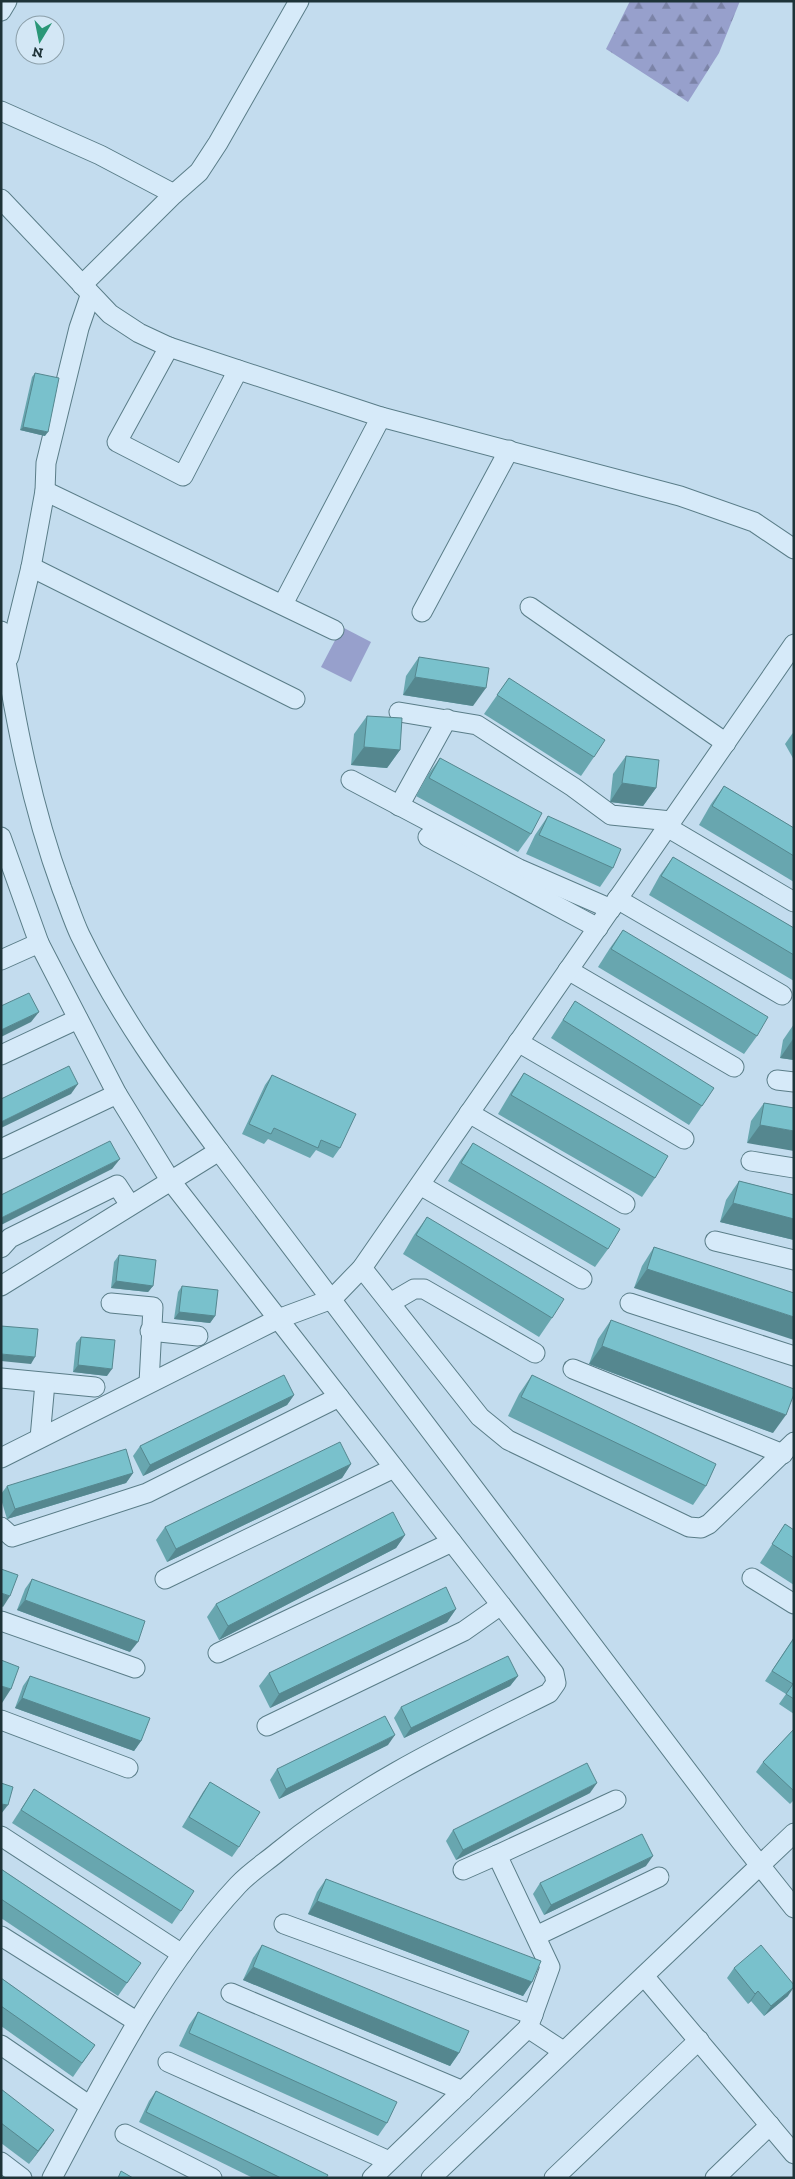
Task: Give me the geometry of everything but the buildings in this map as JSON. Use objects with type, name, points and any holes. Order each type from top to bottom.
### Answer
[{"type":"street","points":[[1,11],[7,1]]},
{"type":"street","points":[[7,668],[31,567],[45,491],[46,463],[79,328],[86,290],[174,194],[199,172],[218,144],[299,1]]},
{"type":"street","points":[[1,111],[100,155],[174,194]]},
{"type":"street","points":[[1,199],[110,314],[139,333],[169,348],[382,416],[680,496],[754,522],[791,540]]},
{"type":"street","points":[[169,348],[117,442],[183,476],[238,370]]},
{"type":"street","points":[[283,604],[382,416]]},
{"type":"street","points":[[422,612],[509,450]]},
{"type":"street","points":[[45,491],[334,630]]},
{"type":"street","points":[[31,567],[295,699]]},
{"type":"street","points":[[530,607],[726,743]]},
{"type":"street","points":[[1,632],[24,766],[50,856],[79,933],[113,999],[138,1041],[219,1151],[760,1866],[794,1908]]},
{"type":"street","points":[[1,1458],[278,1319],[332,1299],[362,1268],[794,644]]},
{"type":"street","points":[[399,712],[466,722],[484,729],[573,787],[606,813],[669,824],[794,902]]},
{"type":"street","points":[[399,806],[447,719]]},
{"type":"street","points":[[351,780],[519,869],[614,904],[782,995]]},
{"type":"street","points":[[1,837],[6,868],[39,943],[117,1094],[170,1180],[554,1673],[556,1683],[550,1693],[415,1760],[338,1806],[239,1884],[182,1954],[136,2021],[52,2178]]},
{"type":"street","points":[[428,837],[598,928]]},
{"type":"street","points":[[1,960],[39,943]]},
{"type":"street","points":[[568,970],[734,1067]]},
{"type":"street","points":[[1,1055],[78,1019]]},
{"type":"street","points":[[518,1042],[684,1139]]},
{"type":"street","points":[[1,1149],[117,1094]]},
{"type":"street","points":[[469,1113],[625,1204]]},
{"type":"street","points":[[1,1286],[219,1151]]},
{"type":"street","points":[[751,1161],[794,1168]]},
{"type":"street","points":[[1,1248],[10,1238],[117,1185],[130,1205]]},
{"type":"street","points":[[420,1185],[582,1279]]},
{"type":"street","points":[[715,1241],[794,1260]]},
{"type":"street","points":[[362,1268],[480,1417],[508,1440],[689,1527],[700,1528],[709,1524],[788,1448],[573,1369]]},
{"type":"street","points":[[390,1303],[414,1290],[424,1289],[535,1352]]},
{"type":"street","points":[[111,1303],[153,1307],[150,1332],[149,1383]]},
{"type":"street","points":[[630,1303],[794,1356]]},
{"type":"street","points":[[150,1332],[198,1336]]},
{"type":"street","points":[[1,1378],[30,1379],[44,1383],[95,1387]]},
{"type":"street","points":[[40,1438],[44,1383]]},
{"type":"street","points":[[1,1527],[12,1537],[147,1493],[339,1397]]},
{"type":"street","points":[[165,1579],[394,1468]]},
{"type":"street","points":[[218,1653],[452,1542]]},
{"type":"street","points":[[752,1578],[794,1604]]},
{"type":"street","points":[[267,1726],[464,1631],[501,1605]]},
{"type":"street","points":[[1,1621],[135,1668]]},
{"type":"street","points":[[1,1720],[128,1768]]},
{"type":"street","points":[[463,1870],[616,1800]]},
{"type":"street","points":[[431,2178],[562,2051],[794,1833]]},
{"type":"street","points":[[1,1836],[182,1954]]},
{"type":"street","points":[[372,2178],[463,2091],[530,2022],[550,1966],[497,1855]]},
{"type":"street","points":[[536,1936],[659,1877]]},
{"type":"street","points":[[284,1924],[530,2022],[562,2051]]},
{"type":"street","points":[[1,1936],[136,2021]]},
{"type":"street","points":[[644,1976],[794,2154]]},
{"type":"street","points":[[231,1993],[463,2091]]},
{"type":"street","points":[[554,2178],[699,2040]]},
{"type":"street","points":[[1,2045],[90,2106]]},
{"type":"street","points":[[168,2062],[390,2161]]},
{"type":"street","points":[[715,2178],[770,2125]]},
{"type":"street","points":[[125,2134],[212,2178]]},
{"type":"street","points":[[1,2162],[22,2178]]},
{"type":"green space","points":[[630,1],[740,1],[719,53],[688,102],[606,49]]},
{"type":"green space","points":[[342,627],[371,642],[351,682],[321,667]]}]
